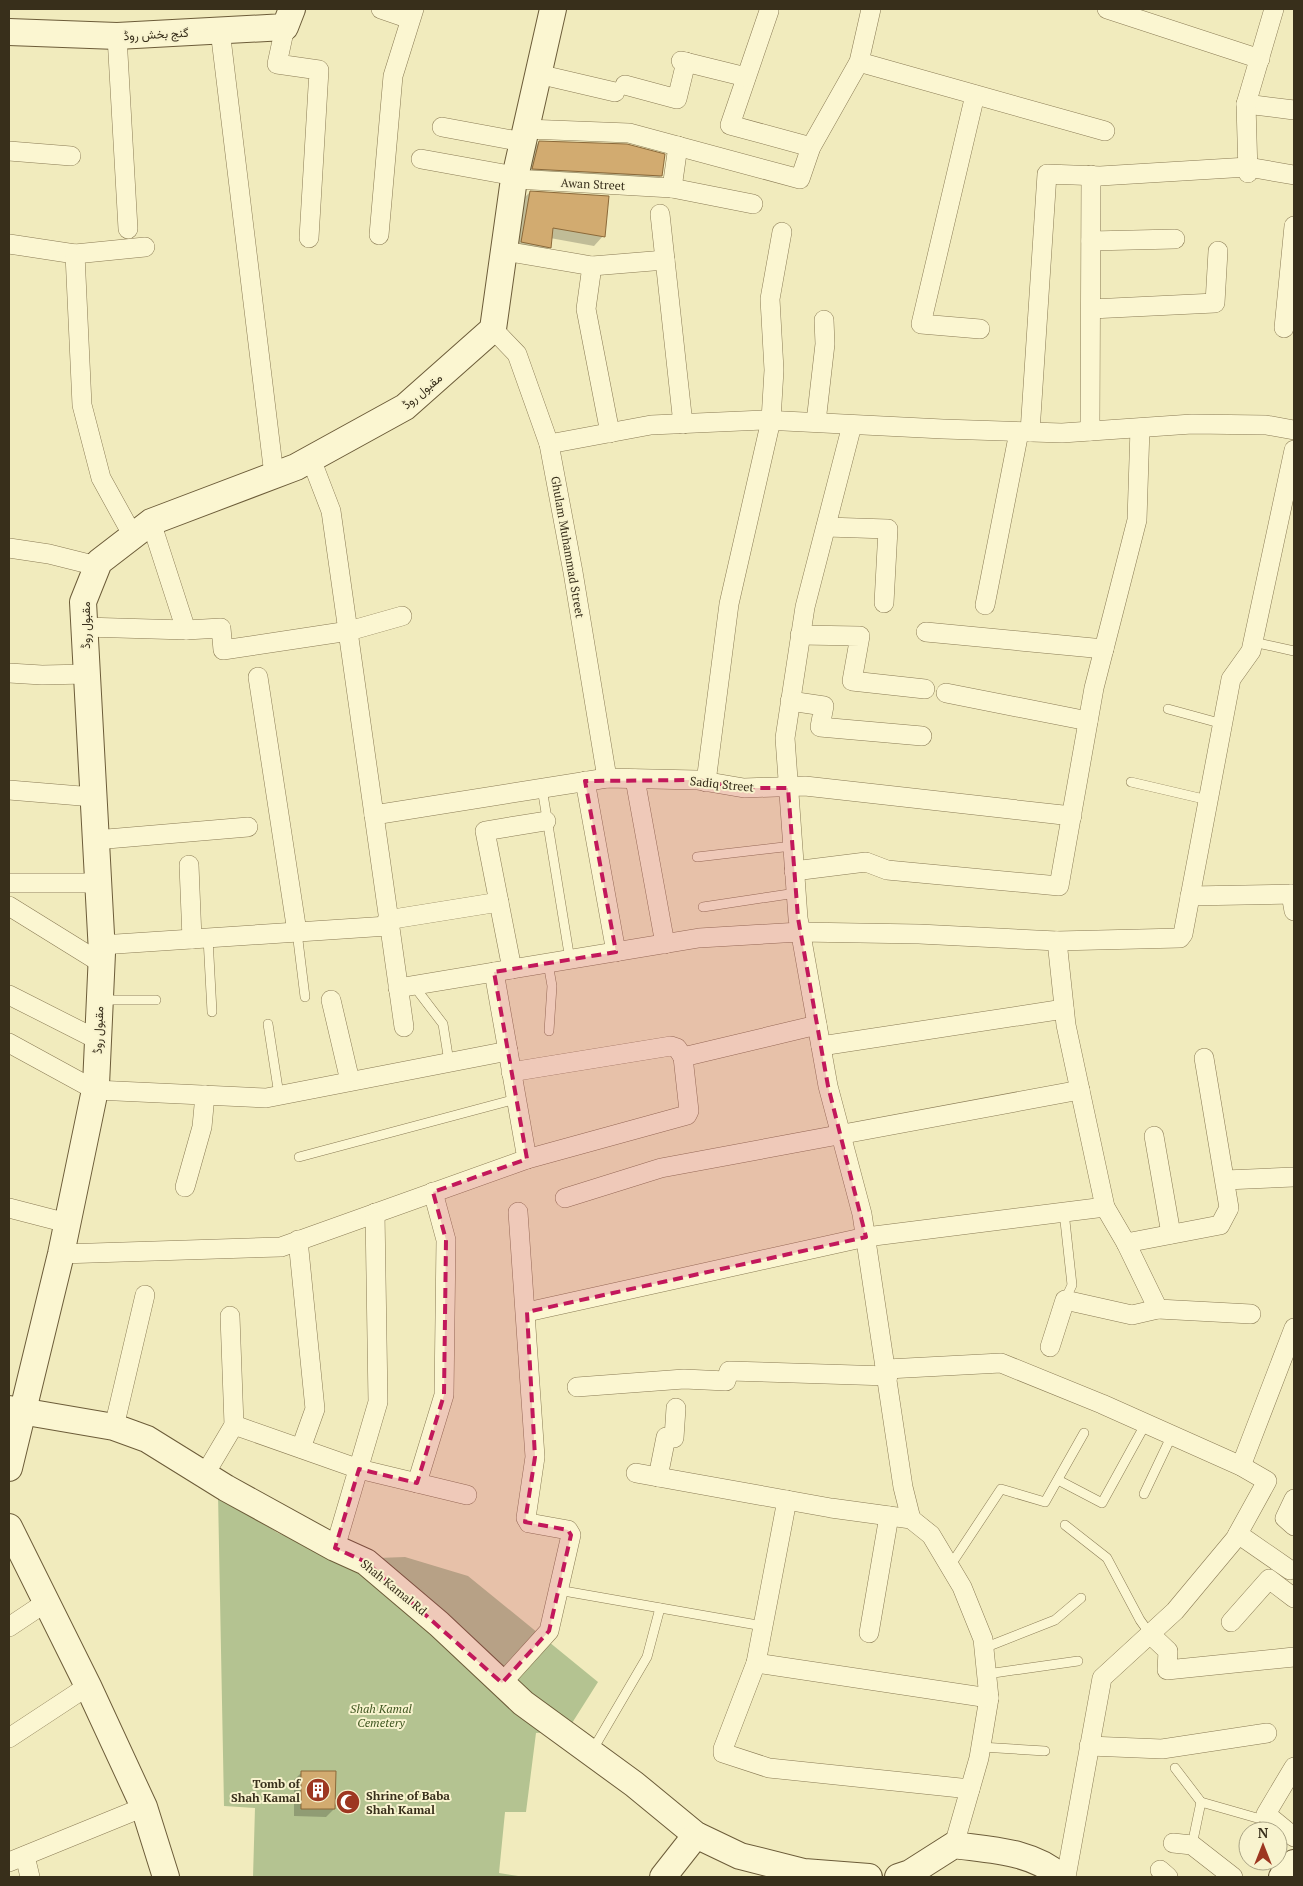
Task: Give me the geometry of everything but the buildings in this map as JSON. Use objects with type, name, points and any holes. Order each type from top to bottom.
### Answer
[{"type":"street","points":[[378,235],[393,76],[412,14],[381,9]]},
{"type":"street","points":[[493,329],[515,178],[553,9]]},
{"type":"street","points":[[769,9],[730,124],[811,147]]},
{"type":"street","points":[[442,127],[524,135],[629,133],[800,179],[811,147],[859,62],[871,9]]},
{"type":"street","points":[[1107,9],[1141,14],[1260,59]]},
{"type":"street","points":[[1248,170],[1246,104],[1274,9]]},
{"type":"street","points":[[288,18],[277,64],[318,70],[309,238]]},
{"type":"street","name":"گنج بخش روڈ","points":[[9,32],[117,36],[220,30],[288,18]]},
{"type":"street","points":[[220,30],[274,475]]},
{"type":"street","points":[[117,36],[128,230]]},
{"type":"street","points":[[538,74],[676,99],[684,62],[746,77]]},
{"type":"street","points":[[859,62],[1105,131]]},
{"type":"street","points":[[975,95],[921,324],[980,329]]},
{"type":"street","points":[[1246,104],[1294,110]]},
{"type":"street","points":[[672,188],[678,146]]},
{"type":"street","points":[[9,151],[72,156]]},
{"type":"street","name":"Awan Street","points":[[421,159],[515,178],[672,188],[753,204]]},
{"type":"street","points":[[985,605],[1024,432],[1047,174],[1092,175],[1248,170],[1294,174]]},
{"type":"street","points":[[1090,431],[1092,175]]},
{"type":"street","points":[[660,214],[683,424]]},
{"type":"street","points":[[1284,328],[1294,226]]},
{"type":"street","points":[[706,782],[728,604],[770,420],[774,370],[770,299],[782,232]]},
{"type":"street","points":[[1091,241],[1175,239]]},
{"type":"street","points":[[9,244],[75,254],[145,247]]},
{"type":"street","points":[[1091,309],[1215,303],[1218,250]]},
{"type":"street","points":[[504,251],[592,266],[665,260]]},
{"type":"street","points":[[75,254],[82,405],[101,478],[142,529],[186,630]]},
{"type":"street","points":[[592,266],[586,309],[610,433]]},
{"type":"street","points":[[816,422],[825,344],[824,320]]},
{"type":"street","name":"مقبول روڈ","points":[[16,1410],[61,1254],[95,1090],[101,954],[83,602],[98,562],[142,529],[311,459],[405,407],[493,329]]},
{"type":"street","name":"Ghulam Muhammad Street","points":[[493,329],[517,354],[549,444],[573,572],[607,778]]},
{"type":"street","points":[[549,444],[651,425],[770,420],[1024,432],[1090,431],[1192,424],[1266,425],[1294,430]]},
{"type":"street","points":[[852,425],[800,635],[785,738],[800,932],[821,1046],[866,1237],[904,1487],[911,1519]]},
{"type":"street","points":[[794,870],[866,862],[888,870],[1057,887],[1060,884],[1088,721],[1104,649],[1137,520],[1140,428]]},
{"type":"street","points":[[406,987],[699,938],[800,932],[919,934],[1057,942],[1180,938],[1183,934],[1231,679],[1251,651],[1294,450]]},
{"type":"street","points":[[311,459],[331,511],[388,923],[406,987],[404,1027]]},
{"type":"street","points":[[826,527],[888,529],[884,603]]},
{"type":"street","points":[[9,548],[49,554],[97,566]]},
{"type":"street","points":[[84,627],[186,630],[221,628],[223,650],[349,631],[402,616]]},
{"type":"street","points":[[926,632],[1104,649]]},
{"type":"street","points":[[800,635],[860,636],[852,681],[925,689]]},
{"type":"street","points":[[9,673],[42,675],[87,674]]},
{"type":"street","points":[[258,677],[297,932]]},
{"type":"street","points":[[946,693],[1088,721]]},
{"type":"street","points":[[790,701],[824,706],[820,727],[922,736]]},
{"type":"street","name":"Sadiq Street","points":[[374,815],[585,781],[607,778],[635,778],[706,782],[744,788],[805,786],[1072,816]]},
{"type":"street","points":[[635,778],[666,944]]},
{"type":"street","points":[[585,781],[616,952]]},
{"type":"street","points":[[9,790],[93,797]]},
{"type":"street","points":[[527,1159],[508,1051],[499,902],[485,831],[546,821]]},
{"type":"street","points":[[96,840],[248,827]]},
{"type":"street","points":[[189,864],[200,939]]},
{"type":"street","points":[[9,883],[98,883]]},
{"type":"street","points":[[1190,896],[1293,900]]},
{"type":"street","points":[[9,906],[101,954],[200,939],[388,923],[499,902]]},
{"type":"street","points":[[1057,942],[1064,1010],[1105,1207],[1126,1243],[1158,1309]]},
{"type":"street","points":[[9,995],[98,1040]]},
{"type":"street","points":[[331,1000],[350,1081]]},
{"type":"street","points":[[821,1046],[1064,1010]]},
{"type":"street","points":[[683,1057],[817,1025]]},
{"type":"street","points":[[9,1043],[95,1090],[266,1098],[508,1051]]},
{"type":"street","points":[[61,1254],[281,1247],[527,1159],[687,1115],[689,1111],[683,1057],[677,1048],[671,1046],[511,1072]]},
{"type":"street","points":[[1126,1243],[1220,1225],[1229,1208],[1204,1058]]},
{"type":"street","points":[[565,1198],[661,1168],[1080,1090]]},
{"type":"street","points":[[185,1186],[202,1127],[205,1095]]},
{"type":"street","points":[[1154,1136],[1171,1234]]},
{"type":"street","points":[[1225,1180],[1294,1177]]},
{"type":"street","points":[[417,1483],[444,1395],[446,1240],[433,1192]]},
{"type":"street","points":[[527,1312],[866,1237],[1105,1207]]},
{"type":"street","points":[[9,1208],[67,1223]]},
{"type":"street","points":[[502,1683],[548,1631],[570,1532],[568,1530],[529,1523],[526,1518],[535,1457],[527,1312],[518,1212]]},
{"type":"street","points":[[335,1548],[360,1469],[378,1402],[375,1213]]},
{"type":"street","points":[[298,1240],[315,1409],[301,1448]]},
{"type":"street","points":[[114,1427],[145,1294]]},
{"type":"street","points":[[1050,1347],[1066,1300],[1132,1315],[1158,1309],[1251,1314]]},
{"type":"street","points":[[205,1474],[234,1425],[230,1316]]},
{"type":"street","points":[[1241,1466],[1294,1328]]},
{"type":"street","points":[[577,1386],[684,1379],[726,1380],[729,1371],[888,1373],[1001,1363],[1146,1423],[1241,1466],[1267,1482],[1238,1534],[1175,1610],[1102,1678],[1066,1877]]},
{"type":"street","points":[[658,1477],[666,1437],[674,1438],[676,1408]]},
{"type":"street","points":[[9,1468],[16,1410]]},
{"type":"street","name":"Shah Kamal Rd","points":[[16,1410],[114,1427],[148,1439],[205,1474],[335,1548],[366,1562],[439,1624],[523,1703],[696,1834],[740,1856],[804,1872],[869,1877]]},
{"type":"street","points":[[234,1425],[360,1469],[467,1495]]},
{"type":"street","points":[[636,1473],[786,1500],[911,1519],[931,1535],[962,1587],[983,1638],[989,1698],[981,1747],[954,1845]]},
{"type":"street","points":[[1294,1499],[1285,1519],[1294,1526]]},
{"type":"street","points":[[786,1500],[756,1664],[723,1753],[769,1768],[970,1790]]},
{"type":"street","points":[[869,1633],[889,1516]]},
{"type":"street","points":[[9,1527],[88,1686],[144,1807],[166,1877]]},
{"type":"street","points":[[1238,1534],[1290,1570]]},
{"type":"street","points":[[1231,1622],[1269,1579],[1294,1598]]},
{"type":"street","points":[[9,1627],[46,1603]]},
{"type":"street","points":[[1150,1634],[1168,1651],[1167,1670],[1294,1657]]},
{"type":"street","points":[[756,1664],[989,1698]]},
{"type":"street","points":[[9,1738],[88,1686]]},
{"type":"street","points":[[1089,1746],[1162,1749],[1267,1733]]},
{"type":"street","points":[[1294,1767],[1266,1814],[1294,1837]]},
{"type":"street","points":[[30,1877],[17,1859],[144,1807]]},
{"type":"street","points":[[663,1877],[696,1834]]},
{"type":"street","points":[[1173,1843],[1192,1845],[1233,1877]]},
{"type":"street","points":[[898,1877],[910,1873],[954,1845],[1020,1854],[1054,1871],[1061,1877]]},
{"type":"street","points":[[1282,1877],[1294,1863]]},
{"type":"lane","points":[[1253,642],[1294,651]]},
{"type":"lane","points":[[1168,709],[1222,724]]},
{"type":"lane","points":[[1131,782],[1208,800]]},
{"type":"lane","points":[[542,788],[570,960]]},
{"type":"lane","points":[[697,857],[792,846]]},
{"type":"lane","points":[[703,907],[796,893]]},
{"type":"lane","points":[[297,932],[305,996]]},
{"type":"lane","points":[[200,939],[212,1012]]},
{"type":"lane","points":[[548,964],[552,986],[549,1031]]},
{"type":"lane","points":[[406,987],[443,1024],[449,1062]]},
{"type":"lane","points":[[100,1000],[156,1000]]},
{"type":"lane","points":[[268,1024],[279,1096]]},
{"type":"lane","points":[[299,1157],[516,1099]]},
{"type":"lane","points":[[1064,1212],[1072,1285],[1066,1300]]},
{"type":"lane","points":[[1058,1480],[1102,1503],[1146,1423]]},
{"type":"lane","points":[[950,1566],[1000,1489],[1045,1502],[1084,1433]]},
{"type":"lane","points":[[1144,1494],[1172,1435]]},
{"type":"lane","points":[[1066,1525],[1107,1558],[1140,1620],[1150,1634]]},
{"type":"lane","points":[[558,1590],[763,1626]]},
{"type":"lane","points":[[984,1648],[1055,1620],[1081,1598]]},
{"type":"lane","points":[[591,1753],[647,1658],[660,1608]]},
{"type":"lane","points":[[987,1674],[1078,1661]]},
{"type":"lane","points":[[981,1747],[1045,1751]]},
{"type":"lane","points":[[1175,1768],[1202,1802],[1257,1818],[1266,1814]]},
{"type":"lane","points":[[1192,1845],[1202,1802]]},
{"type":"highlighted area","points":[[697,780],[744,788],[788,788],[798,918],[828,1086],[866,1237],[527,1312],[535,1457],[525,1522],[568,1530],[571,1535],[549,1631],[502,1683],[366,1562],[335,1548],[359,1469],[417,1483],[444,1395],[446,1240],[433,1192],[527,1159],[494,972],[616,952],[585,781]]},
{"type":"green space","name":"Shah Kamal Cemetery","points":[[218,1494],[278,1533],[334,1554],[351,1559],[405,1557],[468,1576],[598,1682],[567,1731],[536,1733],[526,1812],[505,1812],[499,1873],[525,1877],[253,1877],[255,1808],[224,1806]]},
{"type":"place","name":"Tomb of Shah Kamal","points":[[318,1790]]},
{"type":"place","name":"Shrine of Baba Shah Kamal","points":[[348,1802]]}]
